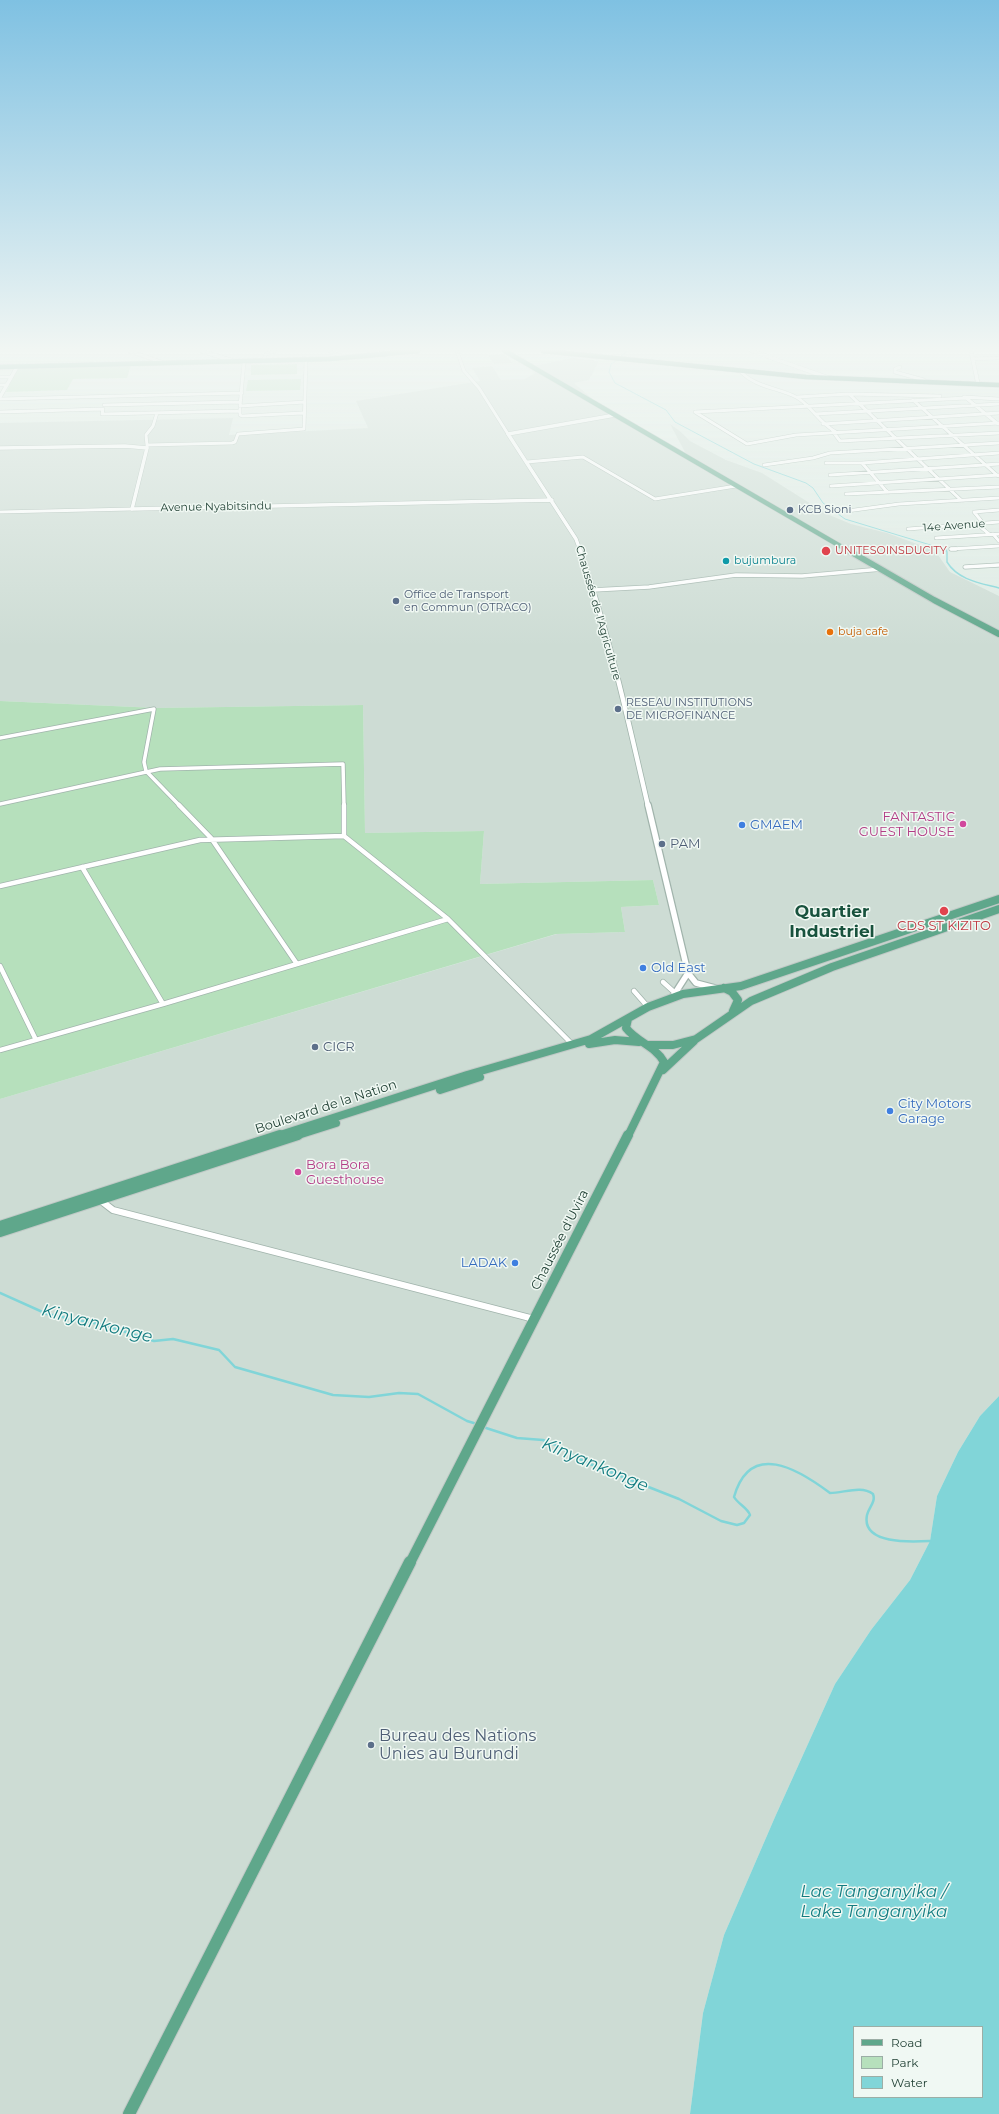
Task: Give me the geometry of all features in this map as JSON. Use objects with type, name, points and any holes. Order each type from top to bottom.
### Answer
[{"type":"main road","points":[[673,450],[934,600],[944,609],[999,634]]},
{"type":"main road","points":[[961,616],[999,638]]},
{"type":"main road","name":"Boulevard de la Nation","points":[[0,1232],[98,1198],[470,1080],[578,1044],[600,1035],[673,995],[724,988],[764,979],[999,899]]},
{"type":"main road","points":[[660,1072],[696,1039],[751,1001],[826,970],[999,909]]},
{"type":"main road","points":[[934,921],[944,928]]},
{"type":"main road","points":[[724,988],[732,992],[738,1000],[733,1012]]},
{"type":"main road","points":[[628,1019],[626,1028],[629,1032],[662,1057],[664,1062],[660,1072]]},
{"type":"main road","name":"Boulevard de la Nation","points":[[578,1044],[614,1040],[645,1044],[673,1045],[696,1039]]},
{"type":"main road","name":"Chaussée d'Uvira","points":[[128,2114],[660,1072]]},
{"type":"main road","name":"Boulevard de la Nation","points":[[0,1226],[98,1198]]},
{"type":"street","points":[[132,509],[146,450]]},
{"type":"street","name":"Chaussée de l'Agriculture","points":[[519,450],[576,539],[593,590],[623,700],[688,974]]},
{"type":"street","points":[[764,465],[814,458],[830,453],[894,450]]},
{"type":"street","points":[[908,450],[962,500]]},
{"type":"street","points":[[967,450],[999,476]]},
{"type":"street","points":[[826,463],[999,454]]},
{"type":"street","points":[[527,462],[583,457],[655,499],[736,486]]},
{"type":"street","points":[[863,462],[878,483],[888,493]]},
{"type":"street","points":[[830,475],[999,464]]},
{"type":"street","points":[[831,486],[999,476]]},
{"type":"street","points":[[846,494],[999,487]]},
{"type":"street","points":[[847,511],[899,504],[999,498]]},
{"type":"street","name":"Avenue Nyabitsindu","points":[[0,512],[552,500]]},
{"type":"street","points":[[982,523],[974,512],[999,510]]},
{"type":"street","name":"14e Avenue","points":[[908,529],[999,522]]},
{"type":"street","points":[[931,526],[982,523]]},
{"type":"street","points":[[977,524],[999,540]]},
{"type":"street","points":[[936,538],[999,534]]},
{"type":"street","points":[[951,549],[999,546]]},
{"type":"street","points":[[965,567],[999,565]]},
{"type":"street","points":[[593,590],[649,587],[736,575],[802,576],[882,570]]},
{"type":"street","points":[[0,738],[154,709],[144,762],[146,771],[210,838],[297,964]]},
{"type":"street","points":[[0,804],[146,771],[170,768],[343,764],[344,836]]},
{"type":"street","points":[[0,886],[210,838],[344,836],[448,919],[578,1044]]},
{"type":"street","points":[[82,867],[163,1004]]},
{"type":"street","points":[[0,1050],[163,1004],[448,919]]},
{"type":"street","points":[[0,966],[36,1040]]},
{"type":"street","points":[[663,982],[673,995],[684,983],[688,974],[696,983],[716,988]]},
{"type":"street","points":[[634,991],[648,1008]]},
{"type":"street","points":[[98,1198],[112,1210],[534,1318]]},
{"type":"shaded area","points":[[0,450],[676,450],[687,456],[684,450],[706,450],[726,460],[762,473],[827,514],[851,524],[887,533],[928,548],[938,555],[950,572],[999,596],[999,1396],[980,1416],[958,1452],[937,1496],[930,1541],[910,1580],[871,1630],[835,1684],[724,1935],[703,2013],[690,2114],[0,2114],[0,1099],[557,934],[625,932],[621,907],[659,905],[653,880],[480,884],[484,831],[365,833],[363,705],[157,708],[0,701]]},
{"type":"green space","points":[[0,701],[157,708],[363,705],[365,833],[484,831],[480,884],[653,880],[659,905],[621,907],[625,932],[556,934],[0,1099]]},
{"type":"water","name":"Lac Tanganyika / Lake Tanganyika","points":[[999,1396],[999,2114],[690,2114],[703,2013],[724,1935],[835,1684],[871,1630],[910,1580],[930,1541],[937,1496],[958,1452],[980,1416]]},
{"type":"waterway","points":[[727,450],[754,464],[806,483],[813,488],[823,503],[845,519],[945,549]]},
{"type":"waterway","points":[[945,549],[947,552],[947,562],[957,573],[970,580],[999,588]]},
{"type":"waterway","name":"Kinyankonge","points":[[0,1293],[47,1314],[104,1325],[154,1341],[173,1339],[219,1350],[235,1367],[333,1395],[369,1397],[399,1393],[418,1394],[467,1421],[477,1424]]},
{"type":"waterway","name":"Kinyankonge","points":[[483,1427],[517,1438],[543,1440],[556,1445],[585,1462],[679,1499],[721,1521],[737,1525],[744,1523],[750,1515],[734,1497],[741,1479],[751,1469],[763,1464],[776,1465],[804,1475],[830,1493],[863,1490],[873,1494],[873,1502],[867,1515],[867,1525],[872,1532],[880,1537],[890,1540],[912,1542],[930,1541]]},
{"type":"place","name":"KCB Sioni","points":[[790,510]]},
{"type":"place","name":"UNITESOINSDUCITY","points":[[826,551]]},
{"type":"place","name":"bujumbura","points":[[726,561]]},
{"type":"place","name":"Office de Transport en Commun (OTRACO)","points":[[396,601]]},
{"type":"place","name":"buja cafe","points":[[830,632]]},
{"type":"place","name":"RESEAU INSTITUTIONS DE MICROFINANCE","points":[[618,709]]},
{"type":"place","name":"FANTASTIC GUEST HOUSE","points":[[963,824]]},
{"type":"place","name":"GMAEM","points":[[742,825]]},
{"type":"place","name":"PAM","points":[[662,844]]},
{"type":"place","name":"CDS ST KIZITO","points":[[944,911]]},
{"type":"place","name":"Old East","points":[[643,968]]},
{"type":"place","name":"CICR","points":[[315,1047]]},
{"type":"place","name":"City Motors Garage","points":[[890,1111]]},
{"type":"place","name":"Bora Bora Guesthouse","points":[[298,1172]]},
{"type":"place","name":"LADAK","points":[[515,1263]]},
{"type":"place","name":"Bureau des Nations Unies au Burundi","points":[[371,1745]]},
{"type":"district","name":"Quartier Industriel","points":[[832,922]]}]
